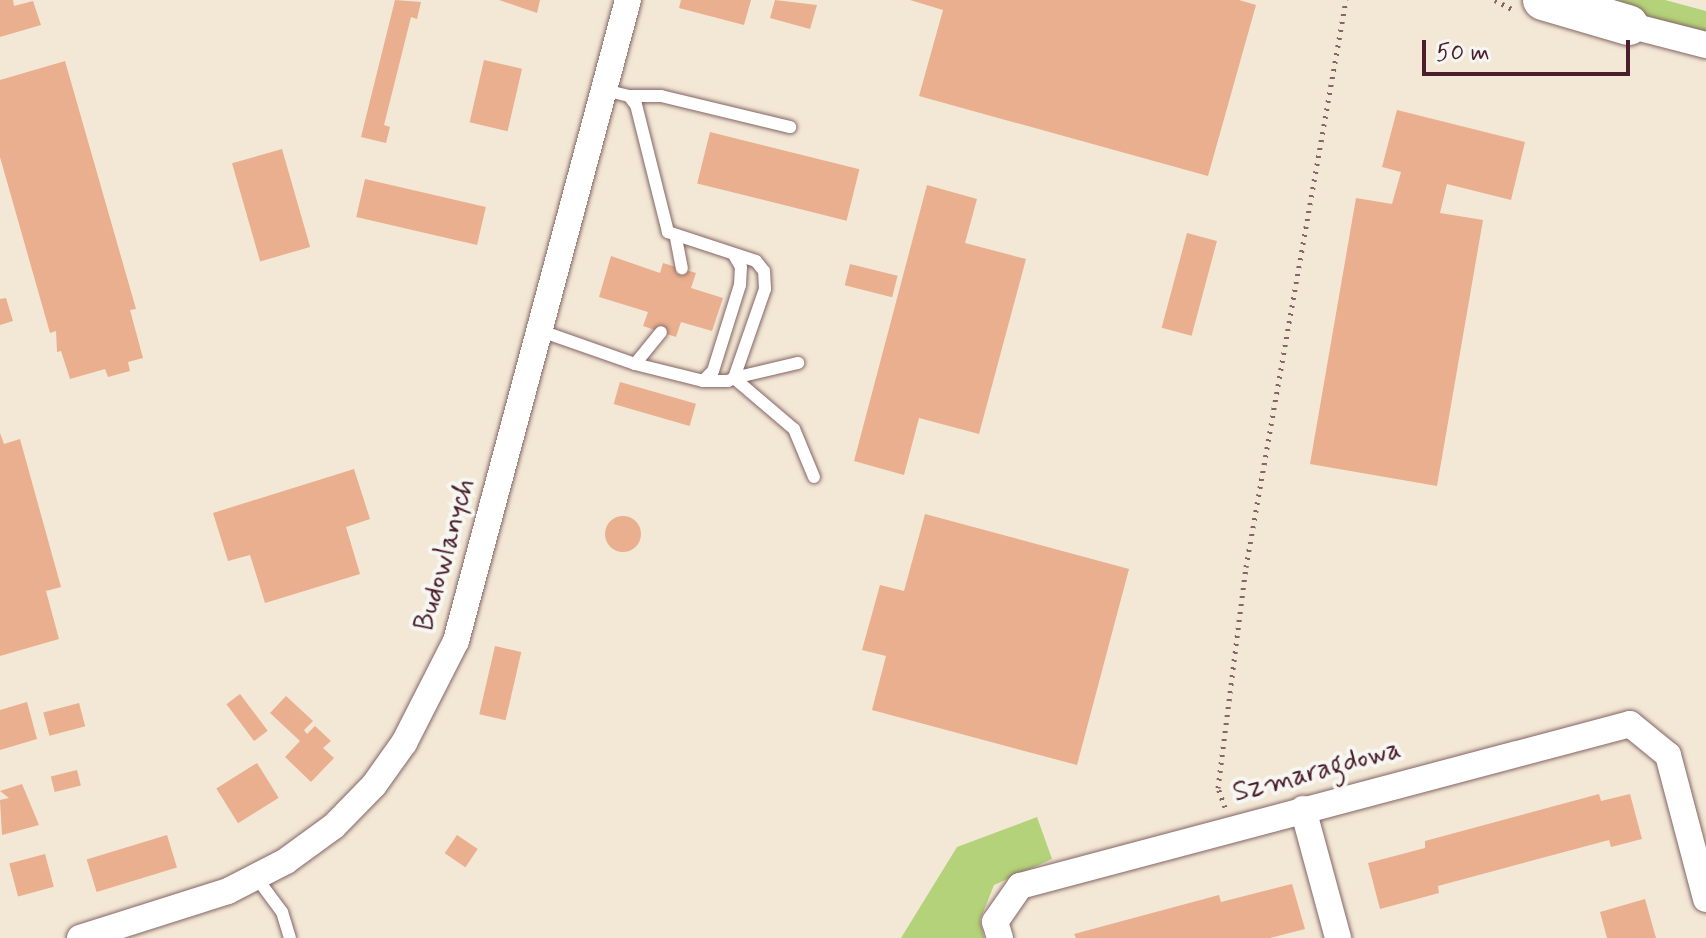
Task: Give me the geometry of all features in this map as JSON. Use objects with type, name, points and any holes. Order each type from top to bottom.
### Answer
[{"type":"main road","points":[[1543,0],[1628,25]]},
{"type":"street","name":"Budowlanych","points":[[80,938],[160,915],[256,877],[334,826],[374,785],[431,697],[456,641],[541,331],[617,93],[628,0]]},
{"type":"street","points":[[1628,25],[1706,45]]},
{"type":"street","name":"Szmaragdowa","points":[[1000,938],[995,922],[1020,886],[1630,724],[1668,755],[1706,899]]},
{"type":"street","points":[[1303,809],[1338,938]]},
{"type":"lane","points":[[617,93],[661,96],[790,127]]},
{"type":"lane","points":[[617,93],[648,146],[665,225],[676,238],[682,268]]},
{"type":"lane","points":[[676,238],[756,261],[765,279],[734,378]]},
{"type":"lane","points":[[703,381],[713,371],[740,285],[741,267],[734,255]]},
{"type":"lane","points":[[541,331],[635,364],[703,381],[734,378],[798,363]]},
{"type":"lane","points":[[635,364],[661,332]]},
{"type":"lane","points":[[734,378],[794,429],[814,477]]},
{"type":"lane","points":[[256,877],[282,912],[290,938]]},
{"type":"path","points":[[1232,814],[1221,802],[1218,788],[1246,567],[1346,0]]},
{"type":"green space","points":[[1570,0],[1665,0],[1706,11],[1706,38]]},
{"type":"green space","points":[[1037,817],[1052,859],[994,885],[980,920],[984,938],[901,938],[957,847]]},
{"type":"building","points":[[0,0],[13,0],[14,6],[33,1],[41,25],[0,37]]},
{"type":"building","points":[[395,0],[421,2],[417,19],[411,17],[384,125],[390,127],[386,143],[361,137]]},
{"type":"building","points":[[499,0],[540,0],[537,13]]},
{"type":"building","points":[[681,0],[751,0],[744,25],[679,8]]},
{"type":"building","points":[[775,0],[817,5],[810,29],[770,18]]},
{"type":"building","points":[[910,0],[1239,0],[1256,5],[1208,176],[919,96],[943,10]]},
{"type":"building","points":[[484,60],[522,69],[508,131],[470,122]]},
{"type":"building","points":[[65,61],[136,309],[130,310],[143,358],[128,362],[130,371],[108,377],[105,369],[70,379],[61,351],[57,352],[56,331],[50,333],[0,157],[0,80]]},
{"type":"building","points":[[1397,110],[1525,142],[1511,200],[1447,184],[1440,213],[1483,220],[1437,486],[1310,464],[1356,198],[1392,204],[1401,172],[1382,167]]},
{"type":"building","points":[[710,132],[859,169],[847,221],[697,183]]},
{"type":"building","points":[[282,149],[310,247],[260,261],[232,163]]},
{"type":"building","points":[[365,179],[486,207],[477,245],[356,217]]},
{"type":"building","points":[[927,185],[977,199],[965,243],[1026,259],[979,434],[919,418],[904,475],[854,461]]},
{"type":"building","points":[[1187,233],[1217,241],[1192,336],[1162,328]]},
{"type":"building","points":[[611,256],[660,273],[663,263],[696,273],[691,288],[723,298],[712,331],[681,322],[676,337],[643,326],[648,312],[599,297]]},
{"type":"building","points":[[850,264],[898,276],[892,297],[845,285]]},
{"type":"building","points":[[6,298],[13,321],[0,325],[0,299]]},
{"type":"building","points":[[620,382],[696,404],[690,426],[614,404]]},
{"type":"building","points":[[0,433],[4,444],[20,439],[61,587],[46,591],[59,639],[0,656]]},
{"type":"building","points":[[354,469],[370,519],[346,527],[360,574],[265,603],[250,555],[228,561],[213,513]]},
{"type":"building","points":[[925,514],[1129,569],[1077,765],[872,710],[886,656],[862,650],[880,585],[904,591]]},
{"type":"building","points":[[623,516],[636,521],[641,534],[636,547],[623,552],[610,547],[605,534],[610,521]]},
{"type":"building","points":[[495,646],[521,652],[506,720],[479,714]]},
{"type":"building","points":[[240,694],[268,731],[254,741],[226,704]]},
{"type":"building","points":[[286,696],[313,721],[304,730],[307,734],[315,726],[331,741],[323,748],[334,758],[311,782],[285,757],[300,741],[270,713]]},
{"type":"building","points":[[27,702],[37,739],[0,750],[0,710]]},
{"type":"building","points":[[79,703],[85,726],[49,736],[43,713]]},
{"type":"building","points":[[257,763],[279,798],[238,823],[216,788]]},
{"type":"building","points":[[77,770],[81,786],[55,792],[51,777]]},
{"type":"building","points":[[22,784],[39,825],[2,835],[0,800],[9,798],[0,791]]},
{"type":"building","points":[[1599,794],[1601,801],[1630,794],[1642,839],[1611,847],[1609,840],[1438,886],[1439,893],[1380,909],[1368,863],[1425,848],[1425,841]]},
{"type":"building","points":[[167,835],[177,868],[97,892],[87,860]]},
{"type":"building","points":[[457,835],[478,849],[465,867],[445,853]]},
{"type":"building","points":[[45,854],[54,887],[18,896],[9,864]]},
{"type":"building","points":[[1292,884],[1305,929],[1270,938],[1076,938],[1074,934],[1219,895],[1221,902]]},
{"type":"building","points":[[1645,899],[1656,938],[1607,938],[1600,912]]}]
